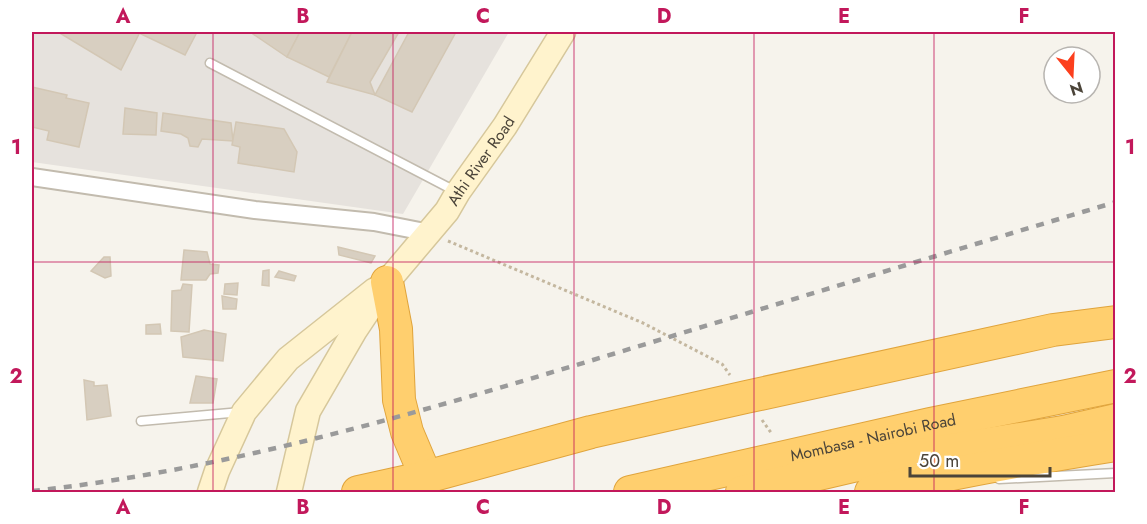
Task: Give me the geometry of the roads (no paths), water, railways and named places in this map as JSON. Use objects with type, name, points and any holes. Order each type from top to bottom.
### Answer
[{"type":"highway","points":[[387,282],[396,329],[399,400],[407,432],[426,477]]},
{"type":"highway","points":[[358,492],[426,477],[591,432],[746,397],[1053,330],[1116,322]]},
{"type":"highway","name":"Mombasa - Nairobi Road","points":[[630,492],[930,424],[1116,386]]},
{"type":"highway","points":[[742,492],[853,466],[1063,432],[1116,420]]},
{"type":"highway","points":[[871,492],[1116,445]]},
{"type":"main road","name":"Athi River Road","points":[[289,492],[308,411],[355,330],[387,282],[447,211],[496,140],[563,32]]},
{"type":"main road","name":"Athi River Road","points":[[210,492],[244,412],[288,359],[371,292],[387,282]]},
{"type":"street","points":[[32,177],[255,210],[374,222],[430,233]]},
{"type":"lane","points":[[210,63],[458,192]]},
{"type":"lane","points":[[141,421],[244,412]]},
{"type":"lane","points":[[990,480],[1116,472]]},
{"type":"lane","points":[[911,483],[968,480]]},
{"type":"railway","points":[[32,491],[179,469],[398,417],[1116,202]]}]
